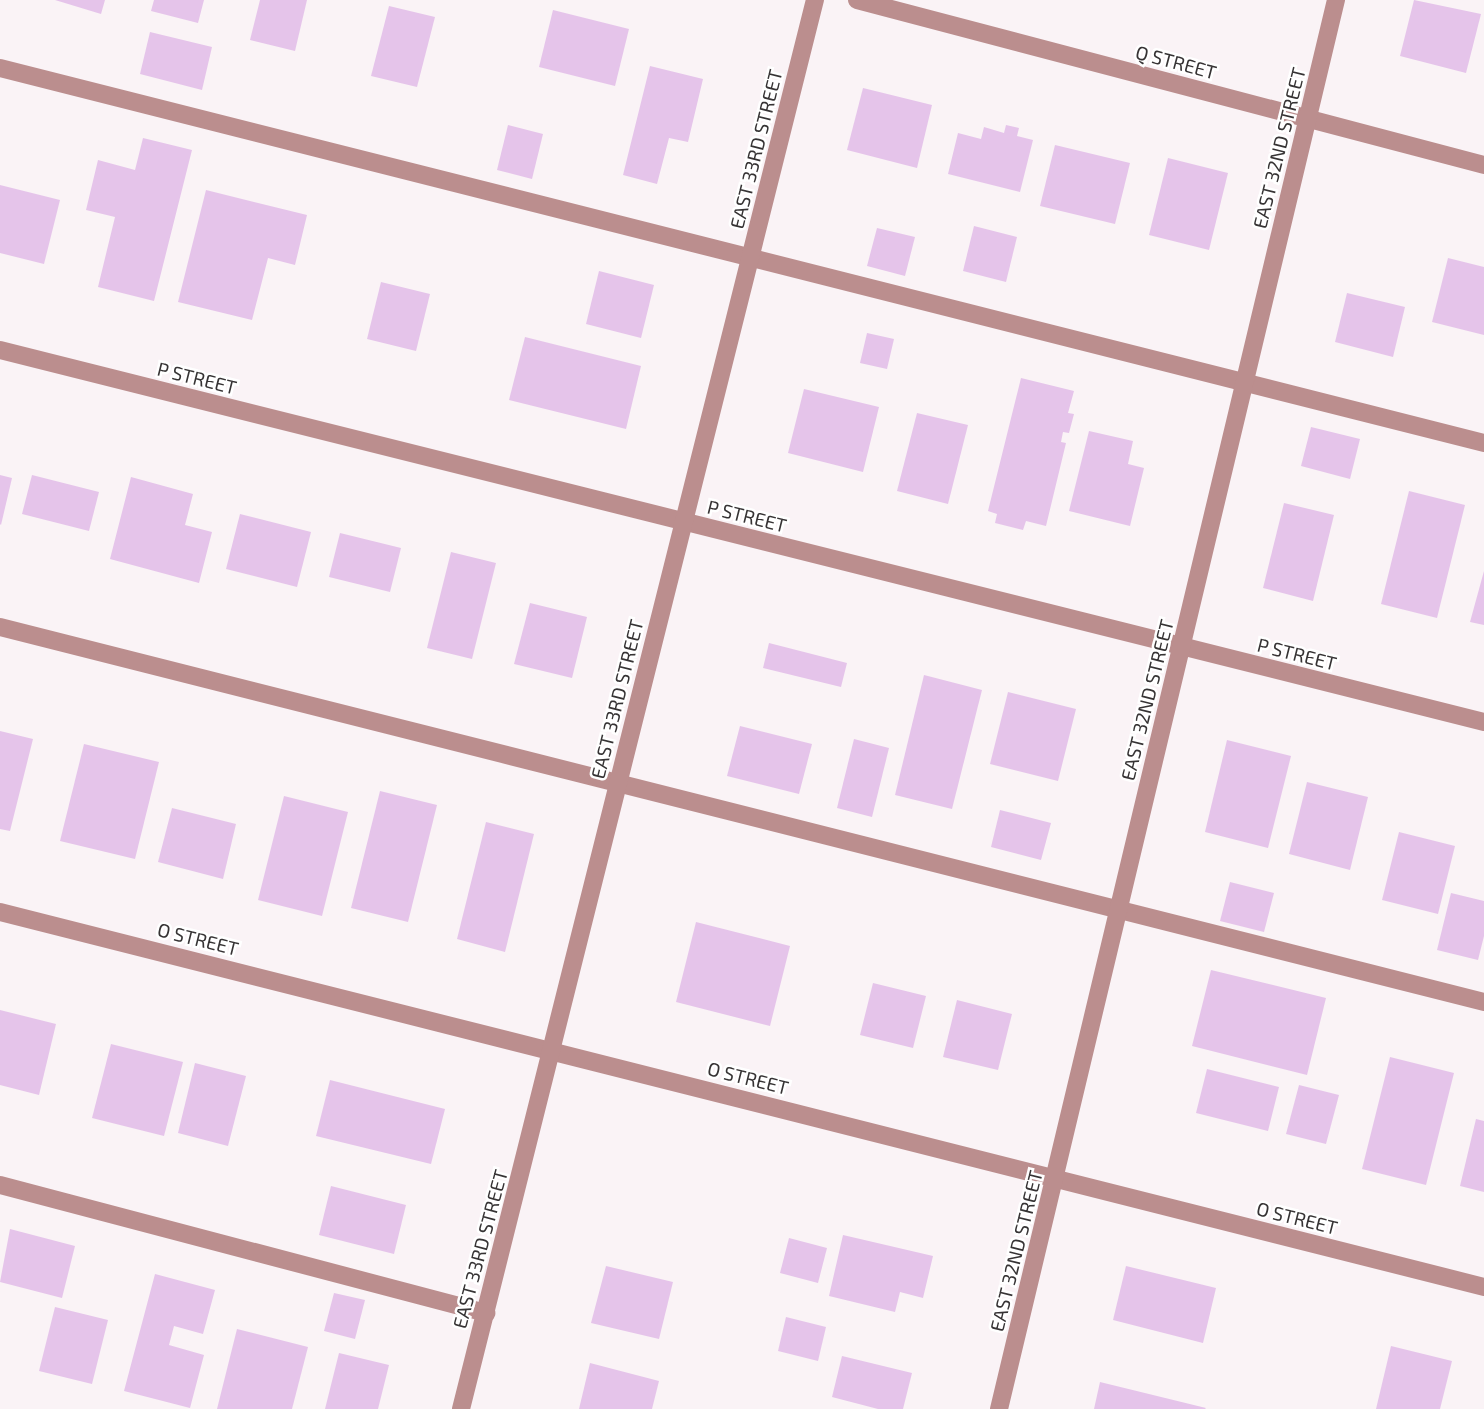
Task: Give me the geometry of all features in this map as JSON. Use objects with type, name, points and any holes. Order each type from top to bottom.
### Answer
[{"type":"street","name":"EAST 33RD STREET","points":[[461,1409],[554,1050],[618,782],[815,0]]},
{"type":"street","name":"Q STREET","points":[[857,0],[1484,165]]},
{"type":"street","name":"EAST 32ND STREET","points":[[999,1409],[1336,0]]},
{"type":"street","points":[[0,68],[751,254],[1484,443]]},
{"type":"street","name":"P STREET","points":[[0,350],[1484,723]]},
{"type":"street","points":[[0,628],[1484,1002]]},
{"type":"street","name":"O STREET","points":[[0,912],[1484,1287]]},
{"type":"street","points":[[0,1185],[486,1313]]},
{"type":"building","points":[[55,0],[105,0],[101,14]]},
{"type":"building","points":[[154,0],[204,0],[198,23],[151,11]]},
{"type":"building","points":[[260,0],[307,0],[295,51],[250,40]]},
{"type":"building","points":[[1414,0],[1481,14],[1466,73],[1400,56]]},
{"type":"building","points":[[389,6],[435,17],[417,87],[371,76]]},
{"type":"building","points":[[553,10],[629,29],[615,86],[539,67]]},
{"type":"building","points":[[150,32],[212,47],[202,90],[140,74]]},
{"type":"building","points":[[650,66],[703,79],[688,142],[669,138],[657,184],[623,175]]},
{"type":"building","points":[[863,88],[932,105],[917,168],[847,150]]},
{"type":"building","points":[[508,125],[543,134],[532,179],[497,170]]},
{"type":"building","points":[[1006,125],[1019,128],[1017,136],[1033,140],[1020,192],[948,174],[958,133],[981,139],[984,127],[1004,133]]},
{"type":"building","points":[[143,138],[192,150],[154,301],[98,287],[115,217],[86,210],[98,160],[135,170]]},
{"type":"building","points":[[1055,145],[1130,163],[1115,224],[1040,206]]},
{"type":"building","points":[[1168,158],[1228,173],[1209,250],[1149,235]]},
{"type":"building","points":[[0,185],[60,200],[44,264],[0,253]]},
{"type":"building","points":[[206,190],[307,215],[295,265],[268,258],[252,320],[178,302]]},
{"type":"building","points":[[974,226],[1017,237],[1006,282],[963,271]]},
{"type":"building","points":[[877,228],[915,237],[905,276],[867,266]]},
{"type":"building","points":[[1448,258],[1484,267],[1484,335],[1432,322]]},
{"type":"building","points":[[599,271],[654,285],[641,338],[586,324]]},
{"type":"building","points":[[381,282],[430,294],[416,351],[367,339]]},
{"type":"building","points":[[1347,293],[1405,307],[1393,357],[1335,342]]},
{"type":"building","points":[[867,333],[894,339],[887,369],[860,363]]},
{"type":"building","points":[[525,337],[641,366],[626,429],[509,400]]},
{"type":"building","points":[[1021,378],[1074,391],[1068,413],[1074,414],[1069,433],[1063,432],[1061,442],[1066,443],[1046,526],[1026,521],[1023,530],[995,523],[997,514],[988,511]]},
{"type":"building","points":[[804,389],[879,407],[863,472],[788,453]]},
{"type":"building","points":[[917,413],[968,425],[948,504],[897,491]]},
{"type":"building","points":[[1311,427],[1360,439],[1350,479],[1301,466]]},
{"type":"building","points":[[1089,431],[1133,441],[1128,464],[1144,468],[1130,526],[1069,511]]},
{"type":"building","points":[[0,475],[12,478],[1,525],[0,524]]},
{"type":"building","points":[[32,475],[99,492],[89,531],[22,514]]},
{"type":"building","points":[[131,477],[193,494],[185,525],[212,532],[199,583],[110,559]]},
{"type":"building","points":[[1409,491],[1465,505],[1437,618],[1381,604]]},
{"type":"building","points":[[1284,503],[1334,515],[1313,601],[1263,588]]},
{"type":"building","points":[[240,514],[311,532],[297,587],[226,569]]},
{"type":"building","points":[[340,533],[401,548],[390,592],[329,577]]},
{"type":"building","points":[[451,552],[496,563],[472,659],[427,648]]},
{"type":"building","points":[[1484,571],[1484,625],[1470,622]]},
{"type":"building","points":[[530,603],[587,617],[572,678],[514,664]]},
{"type":"building","points":[[769,643],[847,663],[841,687],[763,668]]},
{"type":"building","points":[[924,675],[982,690],[952,809],[895,795]]},
{"type":"building","points":[[1008,692],[1076,709],[1058,781],[990,764]]},
{"type":"building","points":[[740,726],[812,744],[799,794],[727,776]]},
{"type":"building","points":[[0,731],[33,739],[10,831],[0,829]]},
{"type":"building","points":[[854,739],[889,748],[872,817],[837,808]]},
{"type":"building","points":[[1227,740],[1291,756],[1268,848],[1205,832]]},
{"type":"building","points":[[84,744],[159,762],[135,859],[60,841]]},
{"type":"building","points":[[1307,782],[1368,797],[1350,870],[1289,854]]},
{"type":"building","points":[[380,791],[437,805],[408,922],[351,908]]},
{"type":"building","points":[[284,796],[348,812],[322,916],[258,900]]},
{"type":"building","points":[[172,808],[236,824],[223,879],[158,862]]},
{"type":"building","points":[[1000,810],[1051,823],[1041,860],[991,847]]},
{"type":"building","points":[[486,822],[534,834],[505,952],[457,939]]},
{"type":"building","points":[[1399,832],[1455,846],[1438,914],[1382,900]]},
{"type":"building","points":[[1230,882],[1274,893],[1264,932],[1220,921]]},
{"type":"building","points":[[1451,893],[1484,901],[1484,936],[1478,960],[1437,950]]},
{"type":"building","points":[[696,922],[790,946],[770,1026],[676,1002]]},
{"type":"building","points":[[1211,970],[1326,998],[1307,1075],[1192,1046]]},
{"type":"building","points":[[873,983],[926,996],[913,1048],[860,1035]]},
{"type":"building","points":[[957,1000],[1012,1014],[998,1070],[943,1057]]},
{"type":"building","points":[[0,1010],[56,1024],[39,1095],[0,1085]]},
{"type":"building","points":[[111,1044],[183,1062],[164,1136],[92,1118]]},
{"type":"building","points":[[1390,1057],[1454,1073],[1426,1185],[1362,1169]]},
{"type":"building","points":[[195,1063],[246,1076],[228,1146],[178,1133]]},
{"type":"building","points":[[1207,1069],[1279,1087],[1268,1131],[1196,1113]]},
{"type":"building","points":[[330,1080],[445,1109],[431,1164],[316,1136]]},
{"type":"building","points":[[1299,1085],[1339,1095],[1326,1144],[1286,1134]]},
{"type":"building","points":[[1476,1119],[1484,1121],[1484,1192],[1460,1186]]},
{"type":"building","points":[[331,1186],[406,1205],[394,1254],[319,1235]]},
{"type":"building","points":[[10,1229],[75,1246],[62,1298],[0,1282]]},
{"type":"building","points":[[843,1235],[933,1256],[923,1298],[900,1292],[895,1312],[829,1296]]},
{"type":"building","points":[[789,1238],[827,1248],[818,1283],[780,1273]]},
{"type":"building","points":[[606,1266],[673,1282],[659,1339],[591,1323]]},
{"type":"building","points":[[1126,1266],[1216,1288],[1203,1343],[1113,1320]]},
{"type":"building","points":[[155,1274],[215,1290],[203,1334],[174,1326],[169,1345],[204,1355],[190,1408],[124,1391]]},
{"type":"building","points":[[334,1293],[365,1300],[355,1339],[324,1331]]},
{"type":"building","points":[[55,1307],[108,1320],[92,1384],[39,1371]]},
{"type":"building","points":[[786,1317],[826,1327],[818,1361],[778,1351]]},
{"type":"building","points":[[237,1329],[308,1347],[292,1409],[217,1409]]},
{"type":"building","points":[[1391,1346],[1452,1361],[1440,1409],[1376,1409]]},
{"type":"building","points":[[339,1353],[389,1365],[378,1409],[325,1409]]},
{"type":"building","points":[[842,1356],[912,1373],[903,1409],[878,1409],[832,1397]]},
{"type":"building","points":[[590,1363],[659,1381],[652,1409],[579,1409]]},
{"type":"building","points":[[1100,1382],[1206,1408],[1094,1409]]}]
